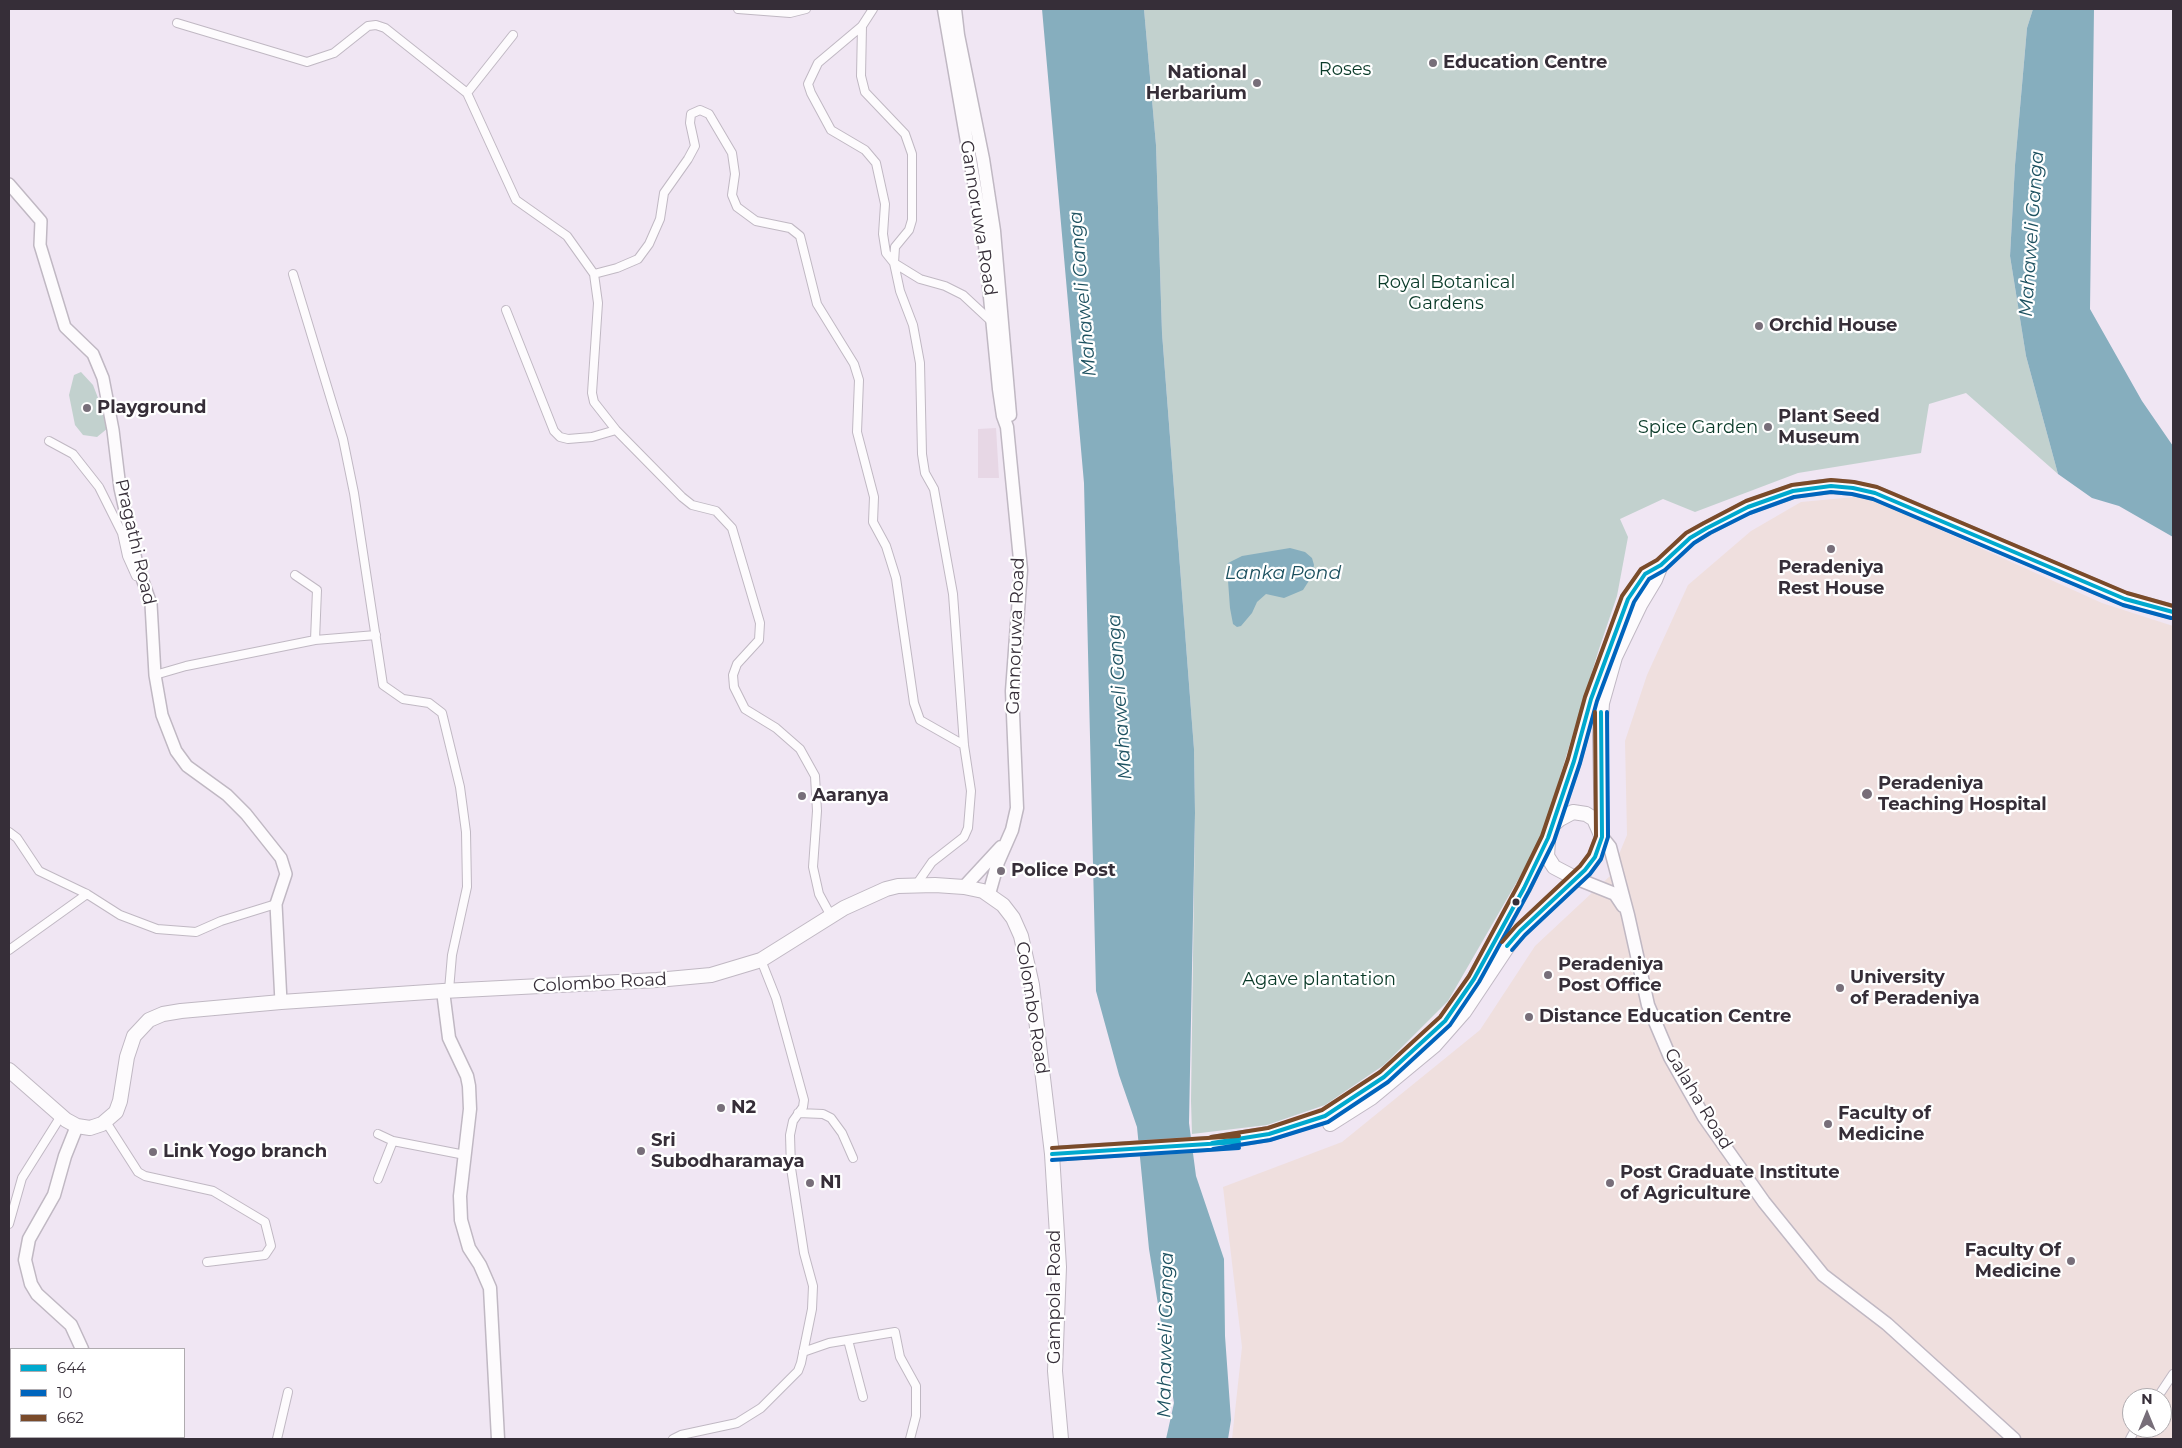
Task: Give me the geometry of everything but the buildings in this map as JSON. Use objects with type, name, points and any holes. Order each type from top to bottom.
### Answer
[{"type":"highway","points":[[1212,1143],[1269,1134],[1325,1116],[1365,1092],[1418,1047],[1445,1021],[1474,980],[1524,888],[1550,832],[1592,699],[1628,599],[1645,574],[1661,565],[1690,538],[1748,507],[1793,491],[1831,486],[1875,493],[2125,599],[2173,612]]},
{"type":"highway","points":[[1052,1154],[1212,1143],[1271,1142],[1327,1125],[1371,1098],[1435,1046],[1480,990],[1496,962],[1514,938],[1595,857],[1602,837],[1600,736],[1602,703],[1615,657],[1661,565]]},
{"type":"highway","points":[[1575,878],[1554,867],[1548,856],[1550,832],[1560,819],[1573,812],[1586,814],[1594,818],[1602,837]]},
{"type":"highway","name":"Colombo Road","points":[[106,1122],[111,1118],[118,1106],[131,1043],[140,1029],[149,1020],[163,1014],[180,1010],[446,990],[693,977],[734,970],[762,960],[832,916],[876,893],[898,886],[916,885],[964,887],[989,894],[1009,912],[1017,925],[1024,945],[1032,985],[1052,1154]]},
{"type":"highway","points":[[9,1070],[62,1116],[77,1126],[90,1128],[106,1122]]},
{"type":"highway","name":"Gampola Road","points":[[1052,1154],[1059,1267],[1055,1370],[1061,1439]]},
{"type":"main road","name":"Gannoruwa Road","points":[[944,9],[983,160],[994,231],[1009,399],[1010,416],[1007,428]]},
{"type":"main road","name":"Gannoruwa Road","points":[[956,9],[960,75],[980,216],[999,389],[1003,416],[1007,428],[1021,570],[1012,692],[1017,808],[1012,830],[1006,842],[989,894]]},
{"type":"main road","name":"Galaha Road","points":[[1602,837],[1610,847],[1628,915],[1648,1005],[1670,1058],[1704,1117],[1764,1202],[1822,1275],[1886,1324],[2014,1439]]},
{"type":"main road","name":"Gannoruwa Road","points":[[964,887],[1006,842]]},
{"type":"main road","name":"Galaha Road","points":[[1575,878],[1615,894],[1628,915]]},
{"type":"main road","points":[[446,990],[449,1038],[467,1076],[469,1086],[470,1109],[460,1196],[461,1220],[469,1248],[480,1265],[490,1288],[498,1439]]},
{"type":"main road","points":[[77,1126],[65,1156],[54,1195],[29,1239],[25,1260],[30,1284],[37,1294],[71,1325],[82,1348]]},
{"type":"street","points":[[738,9],[790,13],[806,9]]},
{"type":"street","points":[[873,9],[862,26],[818,63],[808,84],[810,94],[832,130],[865,150],[876,163],[885,204],[883,234],[886,253],[894,263],[920,279],[945,286],[963,295],[975,304],[992,322]]},
{"type":"street","points":[[177,23],[306,62],[334,53],[368,26],[376,25],[385,28],[467,93],[516,200],[567,236],[594,274],[598,303],[592,394],[594,402],[616,430],[682,497],[692,505],[716,511],[732,528],[760,623],[759,640],[737,664],[733,675],[734,687],[745,709],[776,728],[800,749],[815,776],[817,811],[813,867],[819,894],[832,916]]},
{"type":"street","points":[[862,26],[862,76],[865,92],[905,134],[912,154],[912,220],[909,230],[896,246],[894,263],[900,291],[913,325],[920,363],[922,454],[925,473],[934,489],[953,594],[964,745],[971,791],[968,828],[964,837],[932,862],[921,874],[916,885]]},
{"type":"street","points":[[467,93],[513,35]]},
{"type":"street","points":[[594,274],[617,268],[638,259],[649,244],[660,219],[664,194],[668,185],[688,160],[695,146],[690,123],[691,114],[700,110],[709,114],[732,153],[735,174],[732,195],[737,207],[756,220],[790,228],[800,236],[817,304],[854,364],[859,380],[857,432],[874,497],[873,522],[886,546],[896,578],[914,703],[920,720],[964,745]]},
{"type":"street","name":"Pragathi Road","points":[[9,184],[41,222],[40,245],[65,327],[93,354],[103,378],[113,430],[120,488],[137,564],[152,604],[155,675],[162,715],[176,751],[188,766],[227,795],[246,814],[280,858],[286,874],[276,904],[281,1002]]},
{"type":"street","points":[[293,274],[343,438],[354,493],[383,686],[403,699],[429,703],[442,714],[460,787],[466,832],[467,887],[446,990]]},
{"type":"street","points":[[506,310],[554,431],[560,437],[568,439],[592,437],[616,430]]},
{"type":"street","points":[[49,441],[73,454],[99,487],[122,533],[127,556],[152,612]]},
{"type":"street","points":[[295,575],[317,590],[315,640]]},
{"type":"street","points":[[155,675],[186,666],[315,640],[376,635]]},
{"type":"street","points":[[9,832],[17,838],[39,871],[87,894],[120,915],[157,929],[196,932],[221,921],[276,904]]},
{"type":"street","points":[[9,950],[87,894]]},
{"type":"street","points":[[673,1439],[681,1435],[737,1423],[761,1408],[798,1370],[804,1352],[812,1309],[813,1286],[804,1253],[790,1168],[790,1135],[793,1121],[803,1107],[804,1100],[776,998],[762,960]]},
{"type":"street","points":[[798,1113],[823,1114],[831,1118],[842,1133],[852,1158]]},
{"type":"street","points":[[9,1224],[22,1178],[62,1116]]},
{"type":"street","points":[[106,1122],[138,1172],[145,1176],[213,1191],[265,1222],[271,1246],[266,1255],[207,1262]]},
{"type":"street","points":[[378,1134],[394,1141],[464,1155]]},
{"type":"street","points":[[378,1179],[394,1141]]},
{"type":"street","points":[[804,1352],[829,1343],[895,1332],[900,1357],[916,1386],[916,1416],[910,1439]]},
{"type":"street","points":[[848,1340],[863,1396]]},
{"type":"street","points":[[2164,1388],[2173,1374]]},
{"type":"street","points":[[277,1439],[288,1392]]},
{"type":"shaded area","points":[[996,428],[999,478],[978,478],[978,429]]},
{"type":"shaded area","name":"University of Peradeniya","points":[[1865,496],[2102,603],[2173,626],[2173,1439],[1232,1439],[1242,1347],[1223,1187],[1342,1142],[1480,1030],[1535,946],[1610,876],[1627,835],[1625,741],[1647,675],[1688,585],[1751,531],[1801,502]]},
{"type":"green space","name":"Royal Botanical Gardens","points":[[1144,9],[2033,9],[2027,28],[2015,165],[2010,256],[2026,356],[2058,474],[1966,393],[1929,404],[1921,453],[1798,473],[1695,512],[1663,499],[1620,519],[1628,537],[1617,596],[1543,832],[1534,852],[1448,1001],[1384,1065],[1325,1105],[1267,1125],[1192,1134],[1194,749],[1162,333],[1156,145]]},
{"type":"green space","name":"Playground","points":[[81,372],[93,385],[108,428],[97,437],[83,435],[75,425],[69,395],[74,375]]},
{"type":"water","name":"Mahaweli Ganga","points":[[1042,9],[1144,9],[1156,145],[1162,333],[1194,749],[1195,813],[1189,1123],[1196,1176],[1224,1259],[1225,1336],[1231,1420],[1228,1439],[1166,1439],[1174,1403],[1149,1249],[1137,1127],[1119,1075],[1096,991],[1084,483]]},
{"type":"water","name":"Mahaweli Ganga","points":[[2033,9],[2094,9],[2090,309],[2142,401],[2173,446],[2173,537],[2119,506],[2092,498],[2058,474],[2026,356],[2010,256],[2015,165],[2027,28]]},
{"type":"water","name":"Lanka Pond","points":[[1290,548],[1305,552],[1312,558],[1314,565],[1312,576],[1303,590],[1284,598],[1266,594],[1257,602],[1252,613],[1241,626],[1237,627],[1233,624],[1230,608],[1228,563],[1242,556]]},
{"type":"transit line","name":"662","points":[[1211,1137],[1268,1128],[1322,1110],[1380,1072],[1440,1017],[1469,976],[1542,836],[1568,759],[1585,697],[1622,596],[1641,569],[1657,560],[1686,533],[1704,523],[1746,501],[1792,485],[1831,480],[1854,482],[1877,487],[2127,593],[2173,606]]},
{"type":"transit line","name":"644","points":[[1212,1143],[1269,1134],[1325,1116],[1384,1077],[1445,1021],[1474,979],[1524,888],[1548,838],[1574,761],[1591,699],[1628,599],[1645,574],[1661,565],[1690,538],[1707,528],[1748,507],[1793,491],[1831,486],[1853,488],[1875,493],[2125,599],[2173,612]]},
{"type":"transit line","name":"10","points":[[1213,1149],[1270,1140],[1328,1122],[1388,1082],[1450,1025],[1479,982],[1554,841],[1580,763],[1597,701],[1634,602],[1649,579],[1665,570],[1694,543],[1710,533],[1750,513],[1794,497],[1831,492],[1852,494],[1873,499],[2123,605],[2171,618]]},
{"type":"transit line","name":"662","points":[[1502,942],[1516,926],[1580,866],[1589,854],[1596,836],[1595,712]]},
{"type":"transit line","name":"644","points":[[1507,946],[1520,931],[1585,870],[1595,857],[1602,837],[1601,712]]},
{"type":"transit line","name":"10","points":[[1512,950],[1525,935],[1590,874],[1601,859],[1608,837],[1607,712]]},
{"type":"transit line","name":"662","points":[[1052,1148],[1239,1136]]},
{"type":"transit line","name":"644","points":[[1052,1154],[1239,1142]]},
{"type":"transit line","name":"10","points":[[1052,1160],[1239,1148]]},
{"type":"place","name":"Education Centre","points":[[1433,63]]},
{"type":"place","name":"National Herbarium","points":[[1257,83]]},
{"type":"place","name":"Orchid House","points":[[1759,326]]},
{"type":"place","name":"Playground","points":[[87,408]]},
{"type":"place","name":"Plant Seed Museum","points":[[1768,427]]},
{"type":"place","name":"Peradeniya Rest House","points":[[1831,549]]},
{"type":"place","name":"Peradeniya Teaching Hospital","points":[[1867,794]]},
{"type":"place","name":"Aaranya","points":[[802,796]]},
{"type":"place","name":"Police Post","points":[[1001,871]]},
{"type":"place","name":"Peradeniya Post Office","points":[[1548,975]]},
{"type":"place","name":"University of Peradeniya","points":[[1840,988]]},
{"type":"place","name":"Distance Education Centre","points":[[1529,1017]]},
{"type":"place","name":"N2","points":[[721,1108]]},
{"type":"place","name":"Faculty of Medicine","points":[[1828,1124]]},
{"type":"place","name":"Sri Subodharamaya","points":[[641,1151]]},
{"type":"place","name":"Link Yogo branch","points":[[153,1152]]},
{"type":"place","name":"N1","points":[[810,1183]]},
{"type":"place","name":"Post Graduate Institute of Agriculture","points":[[1610,1183]]},
{"type":"place","name":"Faculty Of Medicine","points":[[2071,1261]]},
{"type":"park label","name":"Roses","points":[[1345,70]]},
{"type":"park label","name":"Spice Garden","points":[[1698,428]]},
{"type":"park label","name":"Agave plantation","points":[[1319,980]]}]
